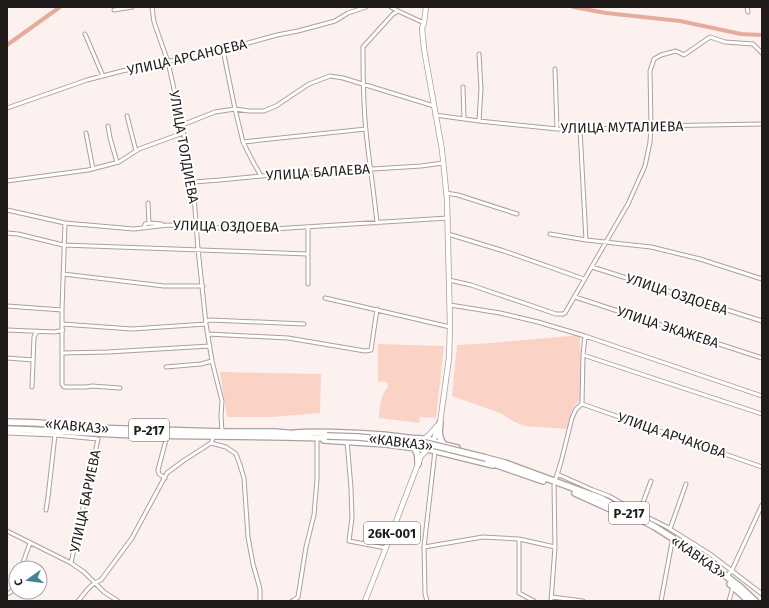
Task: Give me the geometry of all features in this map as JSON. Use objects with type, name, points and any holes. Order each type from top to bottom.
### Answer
[{"type":"highway","name":"«КАВКАЗ»","points":[[7,422],[39,423],[90,428],[327,437],[425,446],[485,459],[600,498],[655,527],[693,551],[739,586],[755,601]]},
{"type":"highway","points":[[440,423],[439,436],[444,445]]},
{"type":"highway","name":"«КАВКАЗ»","points":[[7,430],[55,430],[134,435],[288,435]]},
{"type":"highway","points":[[288,435],[335,432],[385,435],[412,439],[425,445],[444,445],[486,456],[504,465]]},
{"type":"highway","name":"Р-217","points":[[288,435],[317,440],[425,445]]},
{"type":"highway","points":[[418,464],[417,452],[425,445]]},
{"type":"highway","name":"«КАВКАЗ»","points":[[425,445],[435,451],[504,465]]},
{"type":"highway","name":"«КАВКАЗ»","points":[[555,483],[631,518],[653,530],[691,554],[735,588],[749,601]]},
{"type":"main road","points":[[425,445],[440,423],[449,358],[450,327],[448,218],[443,163],[424,49],[422,28],[426,7]]},
{"type":"main road","points":[[418,464],[429,435],[440,423]]},
{"type":"main road","name":"26К-001","points":[[365,601],[418,464]]},
{"type":"street","points":[[114,10],[132,7]]},
{"type":"street","name":"УЛИЦА ТОЛДИЕВА","points":[[152,7],[154,22],[168,62],[193,182],[198,249],[206,322],[212,362],[222,401],[222,432]]},
{"type":"street","name":"УЛИЦА АРСАНОЕВА","points":[[7,108],[87,80],[122,71],[224,50],[277,34],[298,31],[335,21],[348,13],[366,7]]},
{"type":"street","points":[[391,7],[424,23]]},
{"type":"street","points":[[747,7],[748,12]]},
{"type":"street","points":[[377,223],[366,129],[362,47],[392,14],[398,11]]},
{"type":"street","points":[[85,34],[103,76]]},
{"type":"street","points":[[449,280],[471,285],[556,314],[565,313],[628,204],[645,166],[650,142],[650,71],[654,58],[676,52],[684,55],[710,37],[725,42],[753,44],[762,53]]},
{"type":"street","points":[[224,50],[243,142],[261,176]]},
{"type":"street","points":[[479,54],[481,89],[479,121]]},
{"type":"street","points":[[555,70],[557,129]]},
{"type":"street","points":[[182,125],[215,112],[235,109],[264,111],[276,106],[309,84],[330,76],[343,78],[434,106]]},
{"type":"street","points":[[463,87],[464,119]]},
{"type":"street","name":"УЛИЦА МУТАЛИЕВА","points":[[435,115],[479,121],[580,130],[651,126],[762,124]]},
{"type":"street","points":[[128,116],[136,151]]},
{"type":"street","points":[[108,126],[117,162]]},
{"type":"street","points":[[243,142],[366,129]]},
{"type":"street","points":[[580,130],[586,240]]},
{"type":"street","points":[[86,133],[93,169]]},
{"type":"street","points":[[7,181],[93,169],[117,162],[138,149],[183,133]]},
{"type":"street","name":"УЛИЦА БАЛАЕВА","points":[[193,182],[261,176],[421,166],[443,163]]},
{"type":"street","points":[[446,193],[458,195],[517,214]]},
{"type":"street","points":[[148,203],[149,223]]},
{"type":"street","name":"УЛИЦА ОЗДОЕВА","points":[[7,210],[65,224],[134,229],[168,225],[257,230],[448,218]]},
{"type":"street","points":[[144,228],[145,224],[149,223],[168,225]]},
{"type":"street","points":[[65,224],[62,310],[62,384],[64,387],[92,386],[120,388]]},
{"type":"street","points":[[308,227],[308,284]]},
{"type":"street","points":[[7,233],[18,234],[64,245],[308,254]]},
{"type":"street","points":[[448,234],[504,251],[584,279]]},
{"type":"street","points":[[550,234],[586,240],[651,247],[700,258],[762,280]]},
{"type":"street","name":"УЛИЦА ОЗДОЕВА","points":[[592,267],[762,321]]},
{"type":"street","points":[[63,274],[164,286],[203,286]]},
{"type":"street","name":"УЛИЦА ЭКАЖЕВА","points":[[575,296],[762,358]]},
{"type":"street","points":[[324,298],[450,327]]},
{"type":"street","points":[[450,305],[500,313],[538,322],[586,336],[762,396]]},
{"type":"street","points":[[7,306],[62,310]]},
{"type":"street","points":[[208,334],[288,338],[365,351],[372,350],[377,309]]},
{"type":"street","points":[[62,324],[132,329],[206,322],[211,320],[304,324]]},
{"type":"street","points":[[7,330],[55,332],[63,330]]},
{"type":"street","points":[[32,387],[34,337],[37,332]]},
{"type":"street","points":[[582,601],[551,599],[555,547],[555,483],[572,418],[576,409],[582,404],[583,355],[586,336]]},
{"type":"street","points":[[62,352],[108,352],[210,346]]},
{"type":"street","points":[[583,355],[762,414]]},
{"type":"street","points":[[7,358],[33,360]]},
{"type":"street","points":[[166,367],[212,362]]},
{"type":"street","name":"УЛИЦА АРЧАКОВА","points":[[582,404],[762,467]]},
{"type":"street","points":[[7,433],[54,435],[46,510]]},
{"type":"street","name":"УЛИЦА БАРИЕВА","points":[[54,435],[98,439],[71,563]]},
{"type":"street","points":[[78,601],[91,585],[101,580],[132,538],[167,473],[211,443],[214,436]]},
{"type":"street","points":[[165,478],[159,474],[158,470],[166,440]]},
{"type":"street","points":[[292,601],[298,597],[306,548],[314,515],[317,479],[317,440]]},
{"type":"street","points":[[347,441],[352,518],[349,541],[386,548]]},
{"type":"street","points":[[211,443],[226,447],[236,454],[240,465],[244,478],[248,537],[260,589],[260,601]]},
{"type":"street","points":[[427,601],[425,594],[424,546],[435,451]]},
{"type":"street","points":[[557,474],[609,496],[670,529],[710,554],[762,594]]},
{"type":"street","points":[[639,513],[651,481]]},
{"type":"street","points":[[670,529],[686,484]]},
{"type":"street","points":[[726,576],[732,570],[762,505]]},
{"type":"street","points":[[7,531],[71,563],[84,572],[104,592],[118,601]]},
{"type":"street","points":[[424,546],[483,537],[519,539],[555,547]]},
{"type":"street","points":[[519,539],[519,593],[534,601]]},
{"type":"street","points":[[661,601],[672,542]]},
{"type":"street","points":[[24,560],[30,543]]},
{"type":"street","points":[[729,601],[732,590],[735,588]]},
{"type":"shaded area","points":[[580,335],[582,398],[573,407],[567,429],[524,426],[500,413],[452,396],[457,345]]},
{"type":"shaded area","points":[[378,344],[444,346],[436,418],[420,417],[419,423],[379,418],[382,398],[388,384],[384,381],[378,382]]},
{"type":"shaded area","points":[[220,372],[321,374],[320,413],[272,417],[227,417]]},
{"type":"waterway","points":[[7,45],[60,7]]},
{"type":"waterway","points":[[573,7],[606,13],[680,21],[741,34],[762,35]]}]
